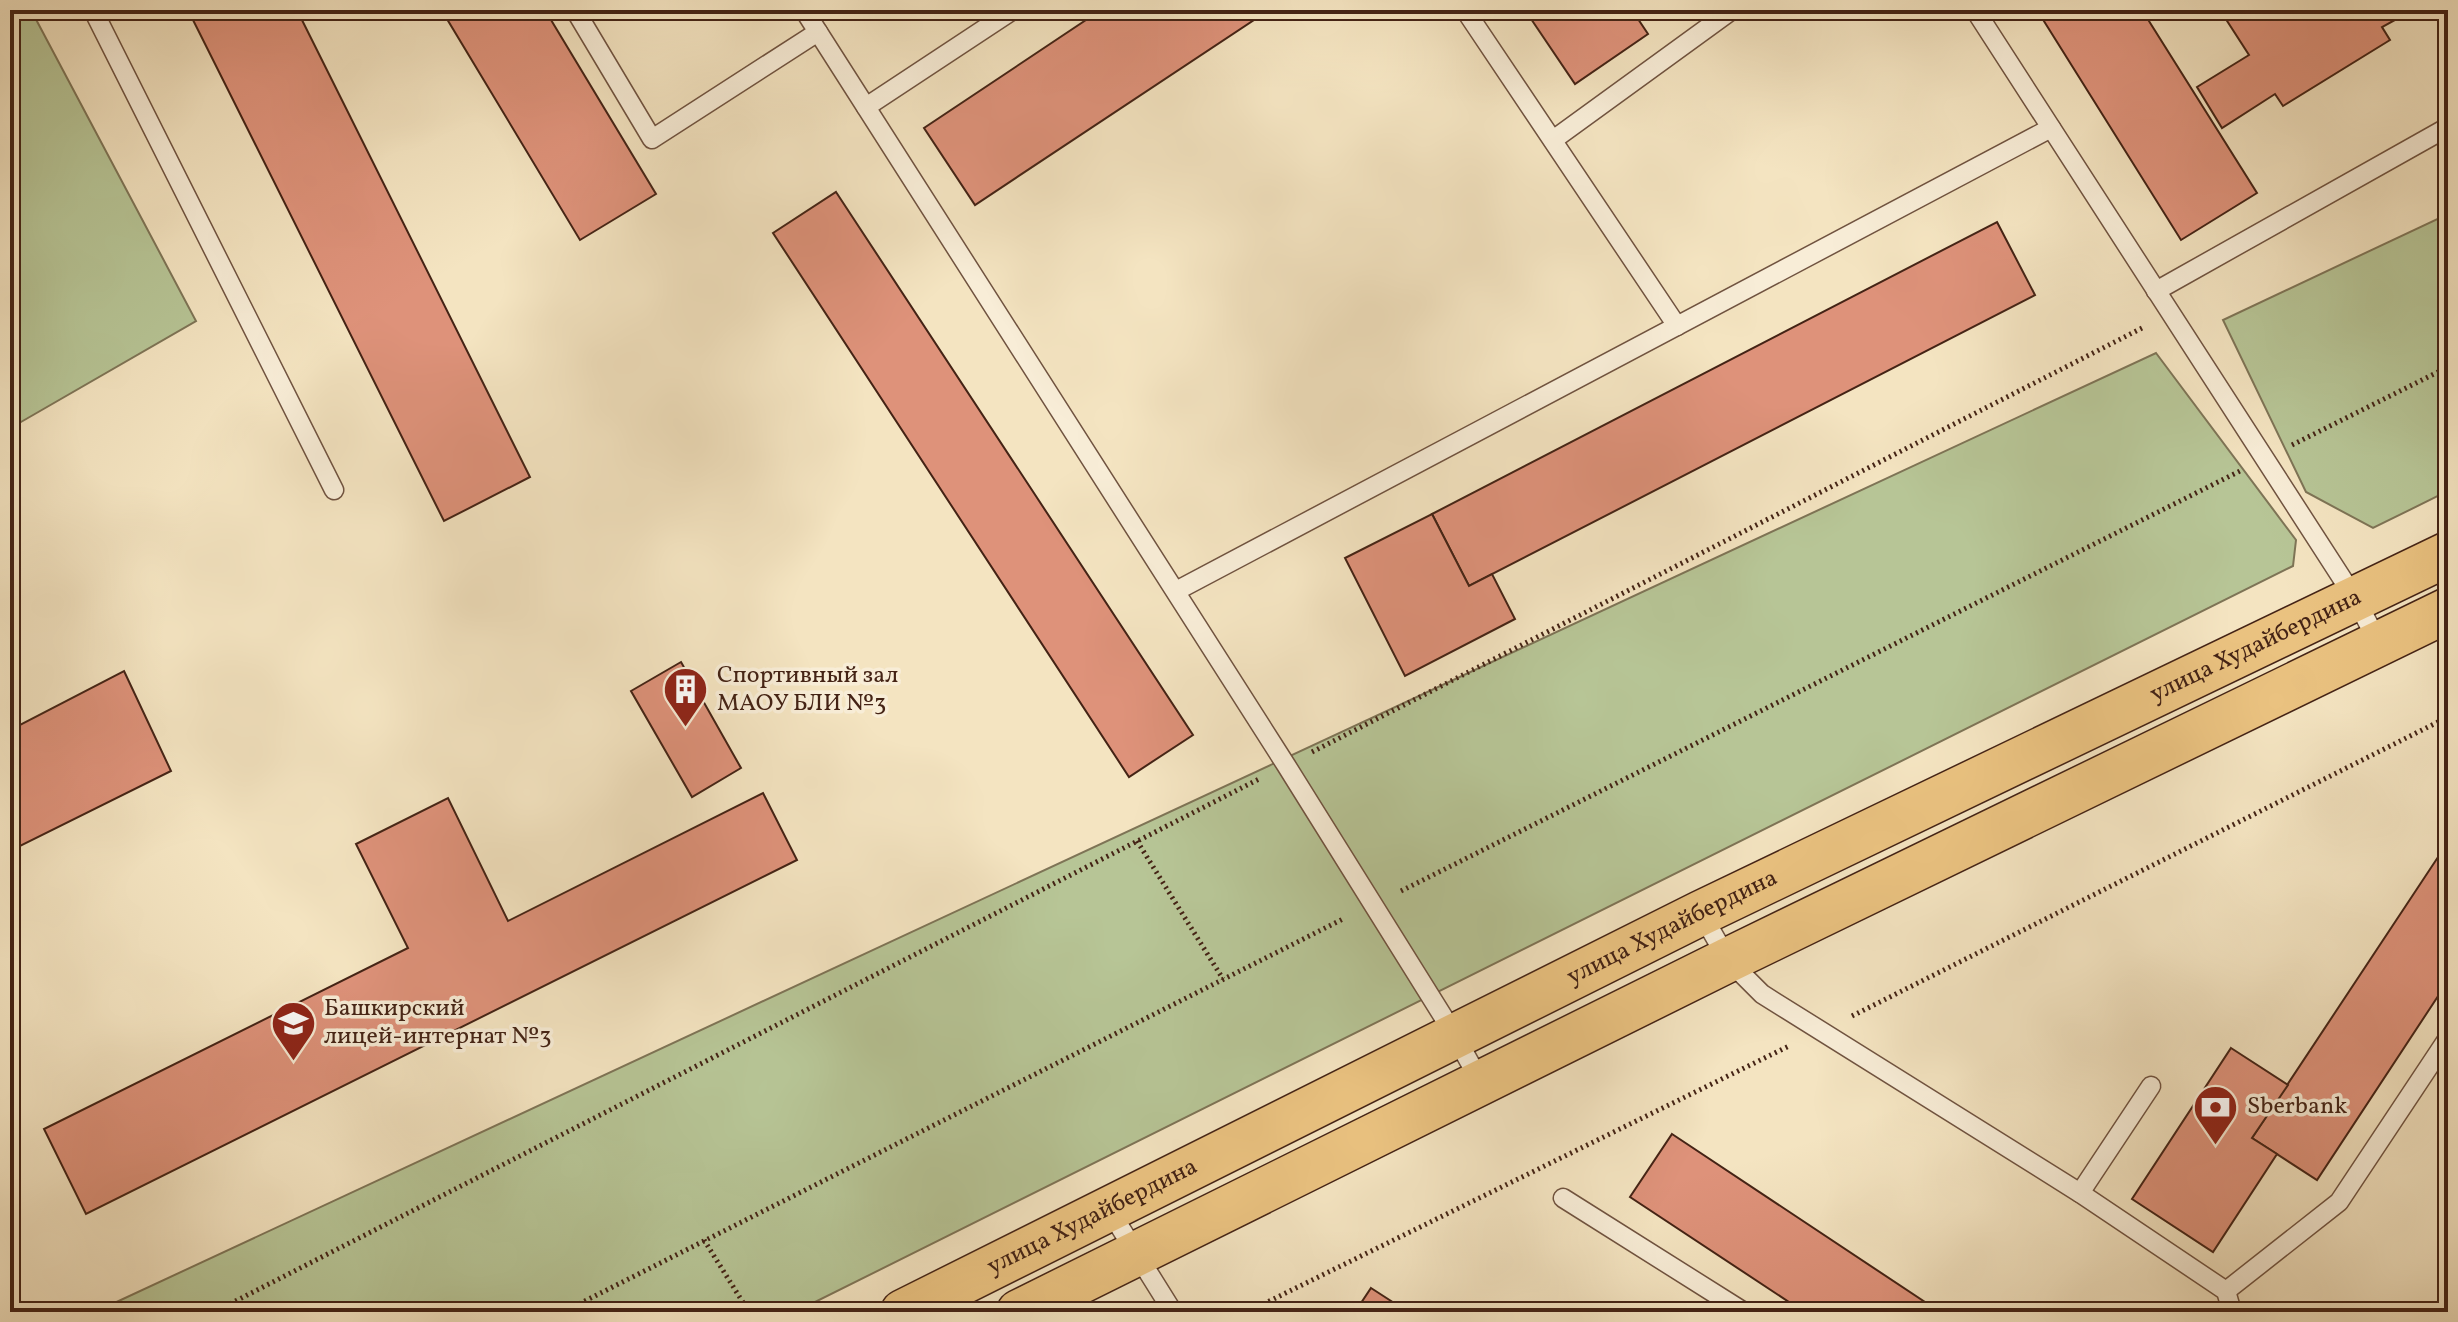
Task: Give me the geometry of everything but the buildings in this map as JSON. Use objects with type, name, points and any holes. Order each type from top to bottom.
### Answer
[{"type":"main road","name":"улица Худайбердина","points":[[903,1312],[1454,1034],[2448,554]]},
{"type":"main road","name":"улица Худайбердина","points":[[1019,1312],[1728,960],[2448,610]]},
{"type":"lane","points":[[93,10],[334,490]]},
{"type":"lane","points":[[575,10],[652,139],[818,32]]},
{"type":"lane","points":[[804,10],[1286,765],[1454,1034],[1481,1083]]},
{"type":"lane","points":[[866,107],[1013,10]]},
{"type":"lane","points":[[1465,10],[1677,326]]},
{"type":"lane","points":[[1553,140],[1732,10]]},
{"type":"lane","points":[[1975,10],[2266,458],[2356,600],[2379,644]]},
{"type":"lane","points":[[2156,291],[2448,127]]},
{"type":"lane","points":[[1176,591],[2051,128]]},
{"type":"lane","points":[[1701,913],[1728,960],[1762,994],[2080,1193],[2226,1291],[2232,1312]]},
{"type":"lane","points":[[2226,1291],[2339,1202],[2448,1038]]},
{"type":"lane","points":[[2080,1193],[2151,1086]]},
{"type":"lane","points":[[1563,1198],[1744,1312]]},
{"type":"lane","points":[[1108,1208],[1134,1255],[1173,1312]]},
{"type":"path","points":[[214,1312],[2171,313]]},
{"type":"path","points":[[563,1312],[2448,367]]},
{"type":"path","points":[[1137,841],[1223,979]]},
{"type":"path","points":[[704,1240],[749,1312]]},
{"type":"green space","points":[[31,10],[196,321],[14,426],[10,419],[10,21]]},
{"type":"green space","points":[[2448,214],[2448,491],[2373,528],[2306,492],[2223,320]]},
{"type":"green space","points":[[2156,353],[2296,540],[2293,566],[795,1312],[95,1312]]},
{"type":"place","name":"Спортивный зал МАОУ БЛИ №3","points":[[686,729]]},
{"type":"place","name":"Башкирский лицей-интернат №3","points":[[293,1062]]},
{"type":"place","name":"Sberbank","points":[[2216,1146]]}]
